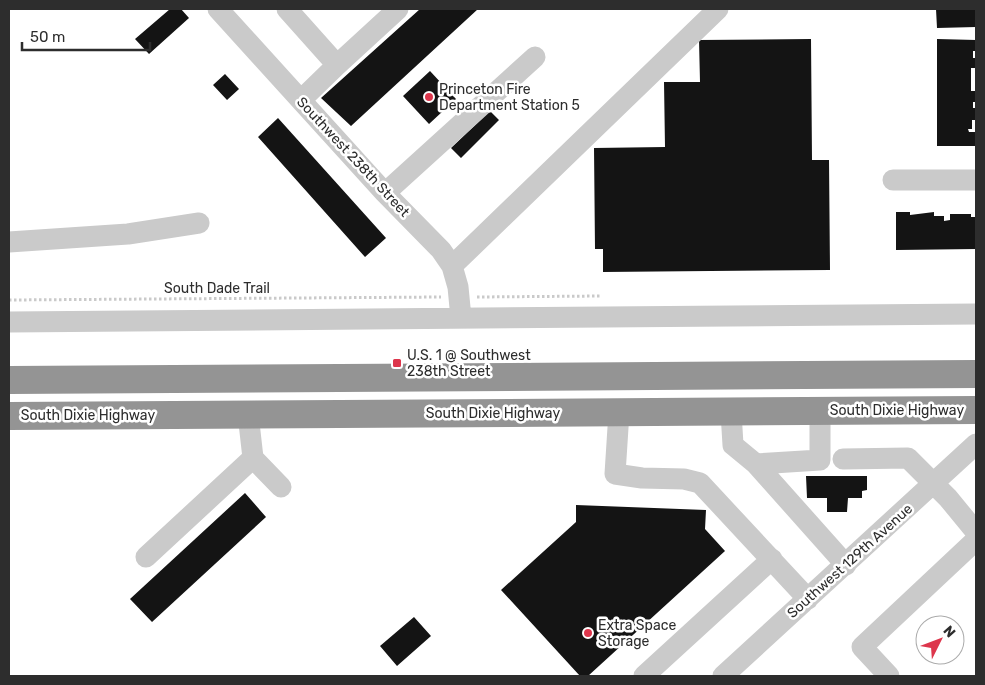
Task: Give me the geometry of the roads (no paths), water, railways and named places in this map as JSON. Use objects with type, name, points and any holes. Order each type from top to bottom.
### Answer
[{"type":"highway","points":[[9,380],[976,374]]},
{"type":"highway","name":"South Dixie Highway","points":[[9,416],[976,410]]},
{"type":"street","name":"Southwest 238th Street","points":[[218,9],[385,193],[441,250],[452,266],[458,287],[461,318]]},
{"type":"street","points":[[287,9],[337,65]]},
{"type":"street","points":[[301,100],[398,9]]},
{"type":"street","points":[[452,266],[718,9]]},
{"type":"street","points":[[385,193],[535,57]]},
{"type":"street","points":[[893,180],[976,180]]},
{"type":"street","points":[[9,242],[128,234],[198,223]]},
{"type":"street","points":[[9,322],[976,314]]},
{"type":"street","points":[[756,464],[820,460],[820,410]]},
{"type":"street","points":[[618,412],[615,474],[642,478],[684,479],[700,483],[808,599]]},
{"type":"street","points":[[731,412],[733,445],[756,464],[846,565]]},
{"type":"street","points":[[248,414],[254,458],[281,487]]},
{"type":"street","name":"Southwest 129th Avenue","points":[[723,676],[933,486],[976,444]]},
{"type":"street","points":[[146,557],[254,458]]},
{"type":"street","points":[[843,459],[908,458],[933,486],[948,498],[976,532]]},
{"type":"street","points":[[888,676],[862,647],[976,540]]},
{"type":"street","points":[[644,676],[772,560]]},
{"type":"place","name":"Princeton Fire Department Station 5","points":[[429,97]]},
{"type":"place","name":"U.S. 1 @ Southwest 238th Street","points":[[397,363]]},
{"type":"place","name":"Extra Space Storage","points":[[588,633]]}]
